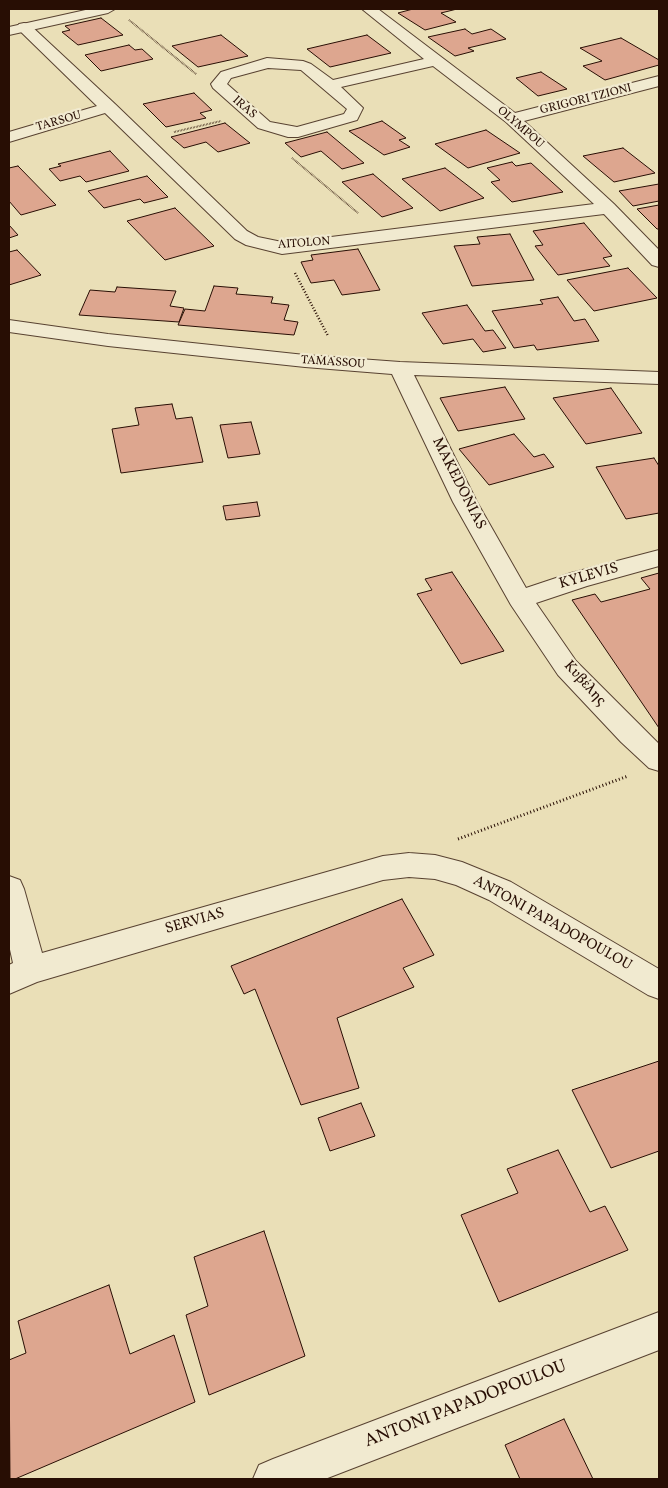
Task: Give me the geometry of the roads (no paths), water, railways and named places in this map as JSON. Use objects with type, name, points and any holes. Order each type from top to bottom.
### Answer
[{"type":"street","points":[[16,29],[108,9]]},
{"type":"street","name":"OLYMPOU","points":[[369,9],[434,61],[512,119],[608,208],[659,261]]},
{"type":"street","name":"AITOLON","points":[[16,29],[109,107],[241,235],[259,243],[282,248],[608,208]]},
{"type":"street","points":[[330,85],[434,61]]},
{"type":"street","name":"IRAS","points":[[282,62],[306,67],[330,85],[355,108],[350,117],[308,130],[288,132],[270,129],[251,114],[221,88],[221,79],[234,71],[267,63],[282,62]]},
{"type":"street","name":"GRIGORI TZIONI","points":[[512,119],[659,82]]},
{"type":"street","name":"TARSOU","points":[[9,136],[109,107]]},
{"type":"street","name":"TAMASSOU","points":[[9,326],[108,340],[400,368],[659,378]]},
{"type":"street","name":"MAKEDONIAS","points":[[400,368],[466,502],[520,599]]},
{"type":"street","name":"KYLEVIS","points":[[520,599],[580,578],[659,558]]},
{"type":"street","name":"Κυβέλης","points":[[520,599],[567,668],[631,735],[659,760]]},
{"type":"street","name":"ANTONI PAPADOPOULOU","points":[[383,868],[410,865],[435,867],[462,874],[500,891],[659,985]]},
{"type":"street","name":"SERVIAS","points":[[20,975],[383,868]]},
{"type":"street","points":[[9,889],[20,975]]},
{"type":"street","name":"ANTONI PAPADOPOULOU","points":[[273,1479],[659,1331]]}]
